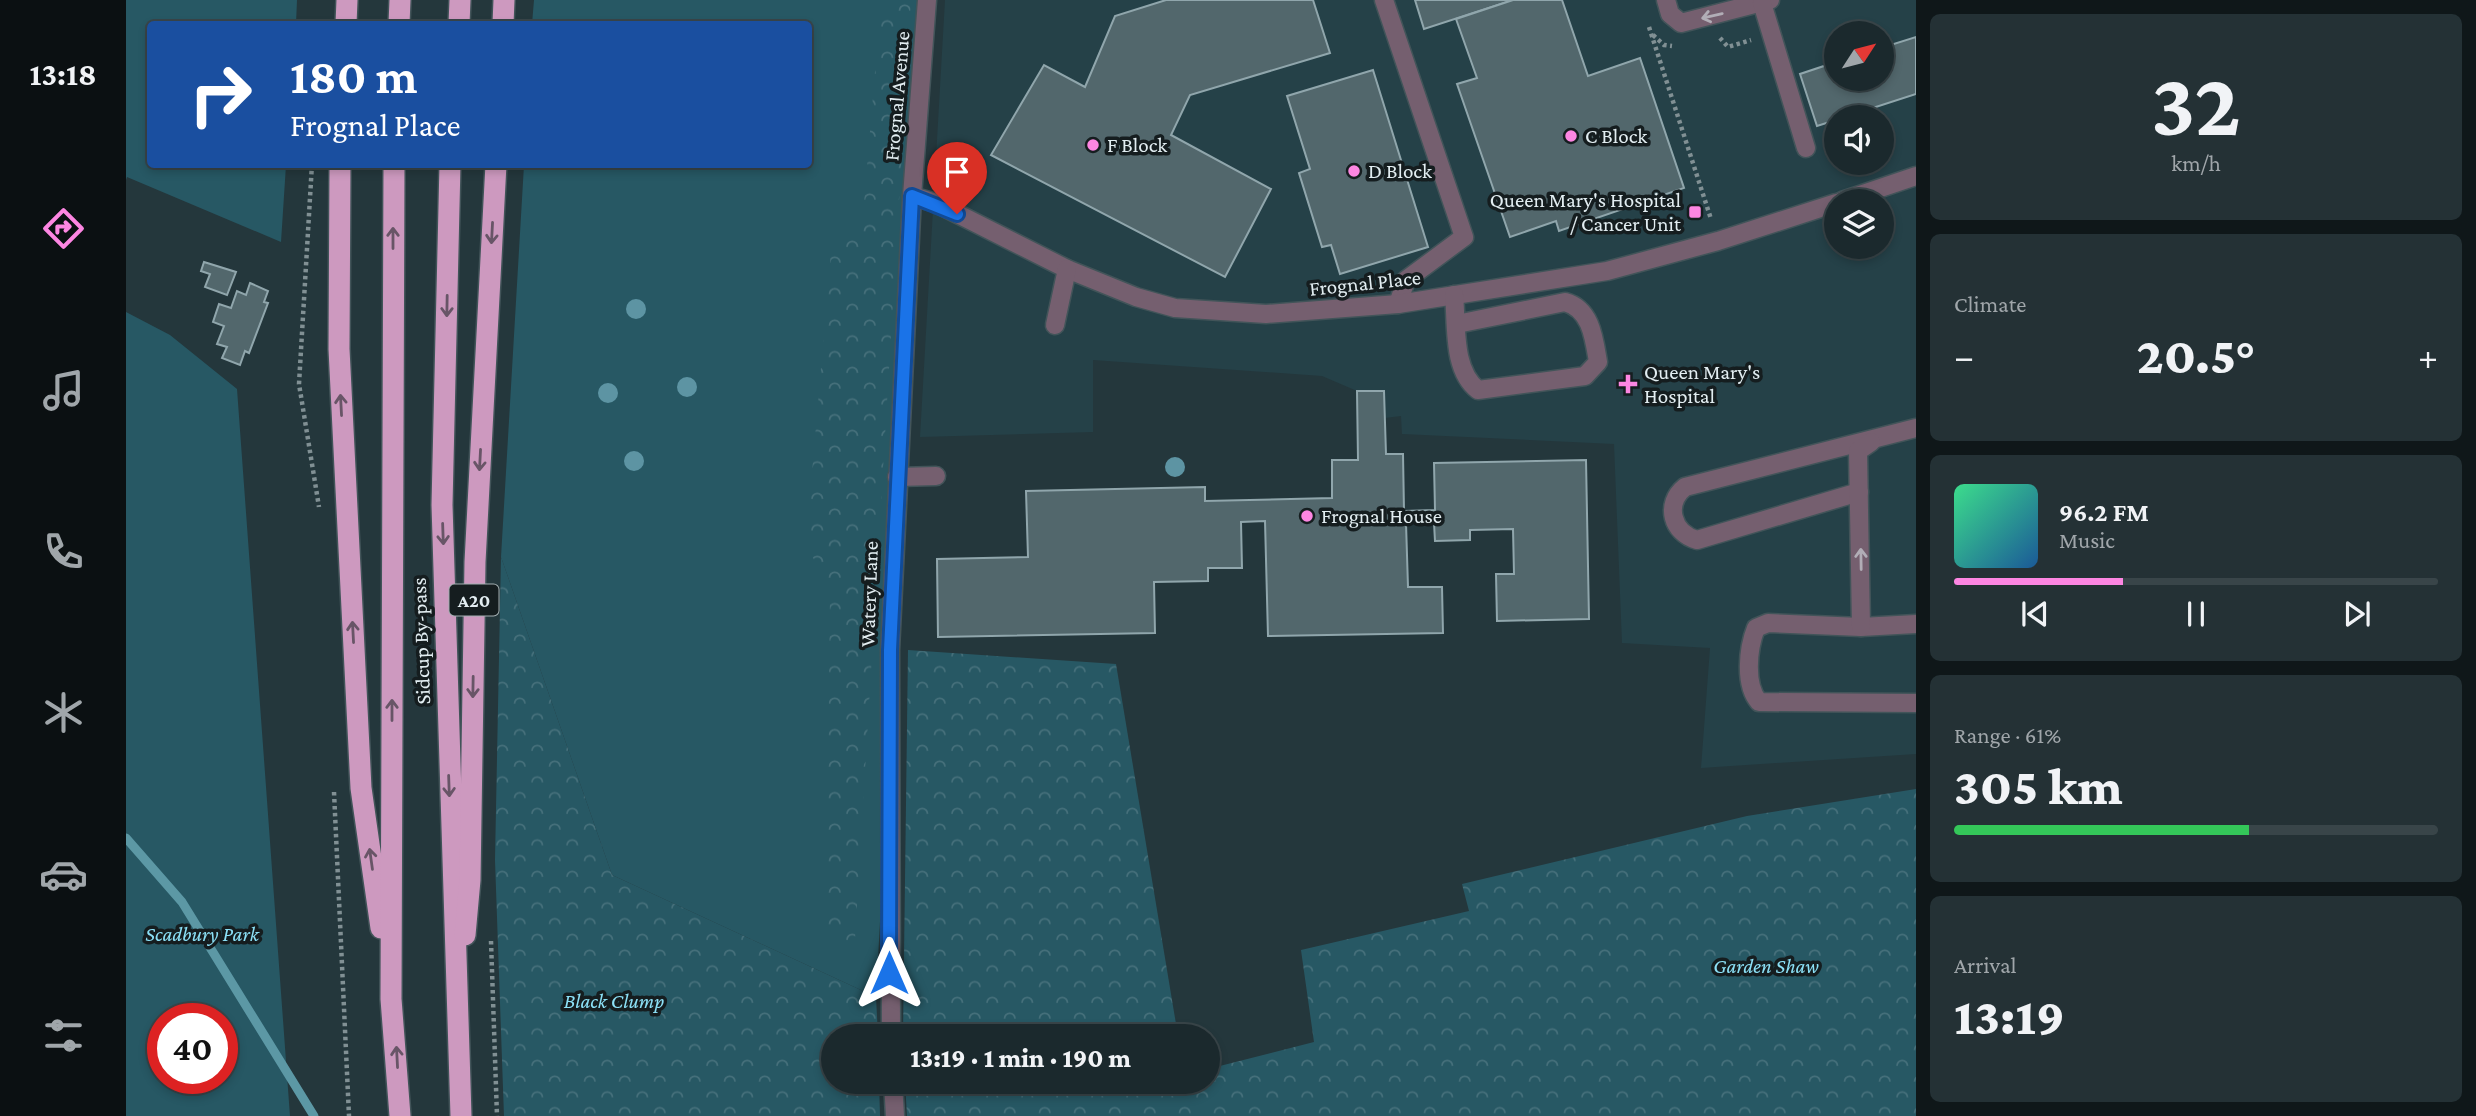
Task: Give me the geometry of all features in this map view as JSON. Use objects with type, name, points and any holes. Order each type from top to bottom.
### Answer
[{"type":"highway","points":[[346,21],[347,0]]},
{"type":"highway","points":[[399,21],[400,0]]},
{"type":"highway","points":[[458,21],[460,0]]},
{"type":"highway","points":[[503,21],[504,0]]},
{"type":"highway","points":[[340,168],[339,349],[361,788],[391,999]]},
{"type":"highway","name":"Sidcup By-pass","points":[[394,168],[391,999],[400,1116]]},
{"type":"highway","name":"Sidcup By-pass","points":[[450,168],[442,505],[456,1034],[461,1116]]},
{"type":"highway","name":"A20","points":[[456,1034],[470,880],[475,562],[496,168]]},
{"type":"street","name":"Frognal Avenue","points":[[912,196],[927,0]]},
{"type":"street","points":[[1384,0],[1464,237],[1406,280],[1398,304]]},
{"type":"street","points":[[1666,0],[1670,14],[1681,23],[1766,1],[1806,148]]},
{"type":"street","points":[[1878,189],[1916,176]]},
{"type":"street","name":"Frognal Place","points":[[912,196],[936,203],[1068,269],[1136,297],[1175,308],[1266,314],[1398,304],[1607,271],[1718,242],[1824,207]]},
{"type":"street","name":"Watery Lane","points":[[891,1024],[890,650],[912,196]]},
{"type":"street","points":[[1055,325],[1068,269]]},
{"type":"street","points":[[1454,295],[1461,367],[1467,382],[1478,390],[1585,376],[1598,362],[1587,316],[1574,304],[1565,302],[1457,324]]},
{"type":"street","points":[[1859,492],[1697,540],[1687,537],[1676,522],[1671,503],[1674,496],[1685,487],[1916,428]]},
{"type":"street","points":[[1861,627],[1858,451],[1872,441]]},
{"type":"street","points":[[897,477],[936,477]]},
{"type":"street","points":[[1916,624],[1861,627],[1768,623],[1756,628],[1749,645],[1752,694],[1759,702],[1916,704]]},
{"type":"street","points":[[894,1094],[895,1116]]},
{"type":"path","points":[[1648,23],[1712,223]]},
{"type":"path","points":[[312,168],[299,384],[320,510]]},
{"type":"path","points":[[333,786],[349,1116]]},
{"type":"shaded area","name":"Queen Mary's Hospital","points":[[945,0],[1916,0],[1916,754],[1701,768],[1710,648],[1622,643],[1614,444],[1402,434],[1401,416],[1385,418],[1384,391],[1357,391],[1322,376],[1093,360],[1093,432],[920,437]]},
{"type":"green space","points":[[126,0],[297,0],[296,21],[147,21],[147,168],[286,168],[281,242],[127,177],[126,180]]},
{"type":"green space","points":[[534,0],[929,0],[876,997],[612,875],[501,557],[524,168],[812,168],[812,21],[532,21]]},
{"type":"green space","points":[[881,0],[911,0],[854,956],[826,940],[830,593],[806,543],[832,239],[863,215]]},
{"type":"green space","name":"Scadbury Park","points":[[126,312],[170,335],[237,389],[290,1116],[126,1116]]},
{"type":"green space","name":"Black Clump","points":[[501,557],[612,875],[876,997],[877,1024],[821,1024],[821,1094],[879,1094],[880,1116],[504,1116],[495,860]]},
{"type":"green space","points":[[908,650],[1116,664],[1176,1024],[903,1024]]},
{"type":"green space","name":"Garden Shaw","points":[[1916,789],[1916,1116],[907,1116],[906,1094],[1220,1094],[1220,1066],[1314,1042],[1301,950],[1469,911],[1462,884],[1747,816]]},
{"type":"building","name":"F Block","points":[[1166,0],[1313,0],[1330,53],[1190,95],[1171,135],[1271,189],[1225,277],[991,155],[1044,65],[1085,87],[1115,16]]},
{"type":"building","points":[[1415,0],[1513,0],[1424,29]]},
{"type":"building","name":"C Block","points":[[1513,0],[1562,0],[1588,76],[1640,58],[1684,188],[1559,231],[1556,221],[1510,237],[1457,84],[1477,78],[1456,19]]},
{"type":"building","points":[[1916,37],[1916,94],[1882,105],[1824,105],[1824,124],[1817,126],[1800,74],[1824,66],[1824,91],[1894,91],[1894,44]]},
{"type":"building","name":"D Block","points":[[1373,70],[1428,247],[1340,274],[1331,245],[1322,247],[1299,173],[1310,169],[1287,96]]},
{"type":"building","points":[[204,262],[236,272],[227,295],[205,287],[210,274],[201,271]]},
{"type":"building","points":[[250,283],[268,291],[264,302],[268,303],[249,353],[245,351],[240,365],[222,358],[227,347],[217,344],[224,326],[213,322],[219,304],[231,308],[237,291],[246,295]]},
{"type":"building","name":"Frognal House","points":[[1357,391],[1384,391],[1386,454],[1403,454],[1404,511],[1435,510],[1434,463],[1586,460],[1589,619],[1497,621],[1496,574],[1514,574],[1513,529],[1470,530],[1470,540],[1435,541],[1434,523],[1406,523],[1408,587],[1442,587],[1443,633],[1268,636],[1265,521],[1241,522],[1242,568],[1208,568],[1208,581],[1154,582],[1155,633],[938,637],[937,559],[1028,557],[1026,491],[1205,487],[1205,501],[1332,498],[1332,460],[1358,460]]},
{"type":"waterway","points":[[126,838],[182,902],[314,1116]]},
{"type":"place","name":"C Block","points":[[1571,136]]},
{"type":"place","name":"F Block","points":[[1093,145]]},
{"type":"place","name":"D Block","points":[[1354,171]]},
{"type":"place","name":"Queen Mary's Hospital / Cancer Unit","points":[[1695,212]]},
{"type":"place","name":"Queen Mary's Hospital","points":[[1628,384]]},
{"type":"place","name":"Frognal House","points":[[1307,516]]},
{"type":"route","points":[[889,973],[890,650],[912,196],[936,203],[957,214]]}]
